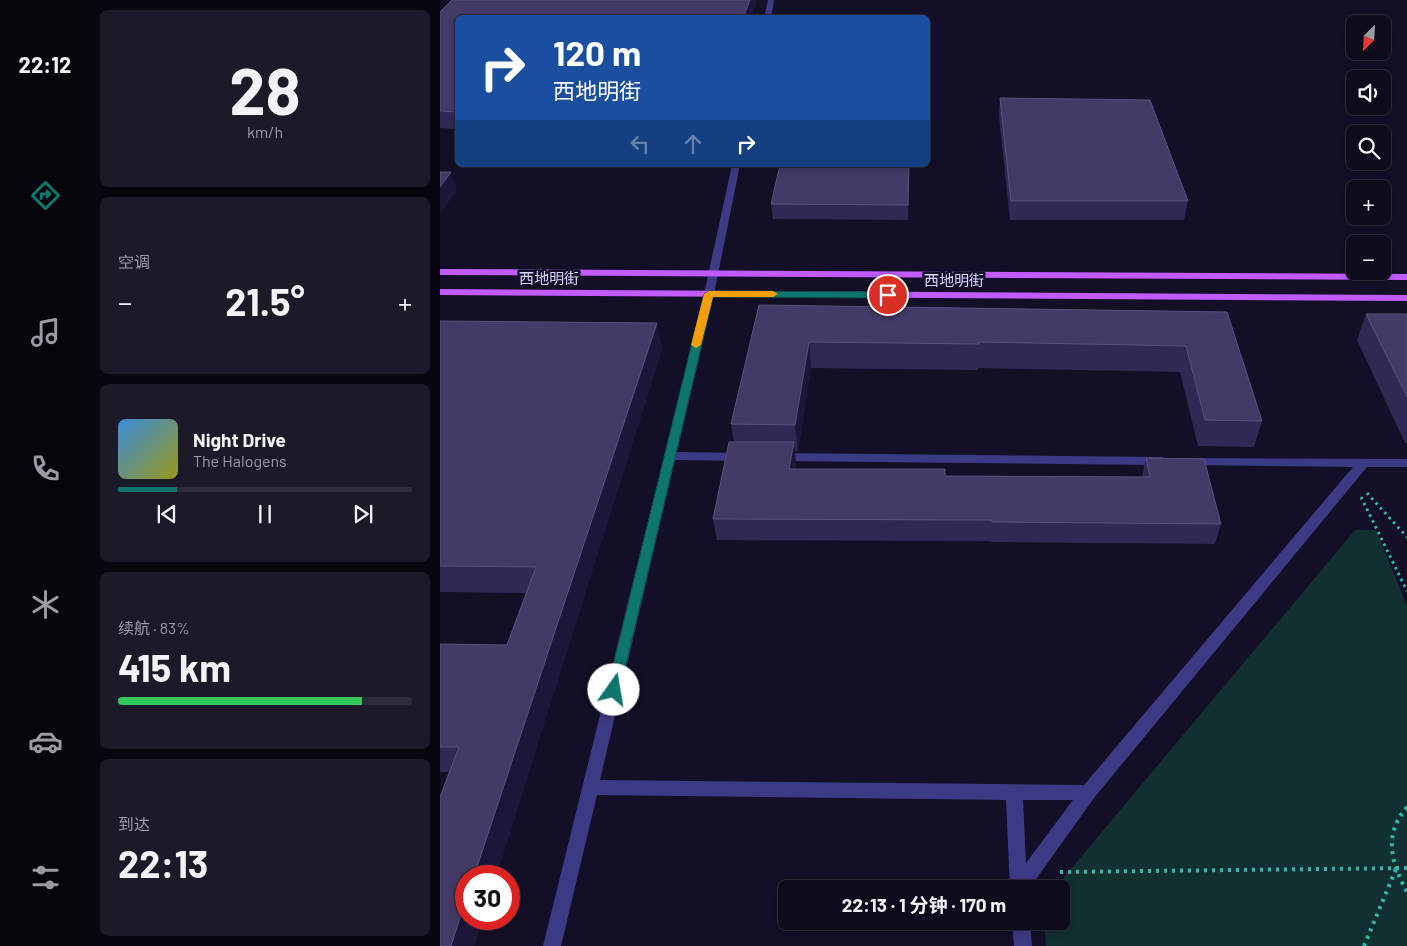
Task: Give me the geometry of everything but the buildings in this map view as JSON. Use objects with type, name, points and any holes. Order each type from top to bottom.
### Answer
[{"type":"main road","name":"西地明街","points":[[440,272],[1407,277]]},
{"type":"main road","name":"西地明街","points":[[440,292],[1407,298]]},
{"type":"street","points":[[768,15],[771,0]]},
{"type":"street","points":[[552,946],[709,294],[736,167]]},
{"type":"street","points":[[670,456],[1407,463]]},
{"type":"street","points":[[1025,880],[1088,793],[1362,463]]},
{"type":"street","points":[[590,787],[1088,793]]},
{"type":"street","points":[[1014,792],[1019,880]]},
{"type":"street","points":[[1022,930],[1023,946]]},
{"type":"path","points":[[1351,476],[1407,537]]},
{"type":"path","points":[[1351,476],[1407,591]]},
{"type":"path","points":[[1407,807],[1397,819],[1391,845],[1397,874],[1407,892]]},
{"type":"path","points":[[1364,946],[1396,868]]},
{"type":"path","points":[[1031,872],[1407,868]]},
{"type":"green space","points":[[1355,530],[1376,530],[1407,606],[1407,946],[1046,946],[1045,930],[1070,930],[1070,880],[1062,880]]},
{"type":"slow traffic","points":[[696,345],[709,294],[773,294]]},
{"type":"route","points":[[614,690],[709,294],[888,295]]}]
